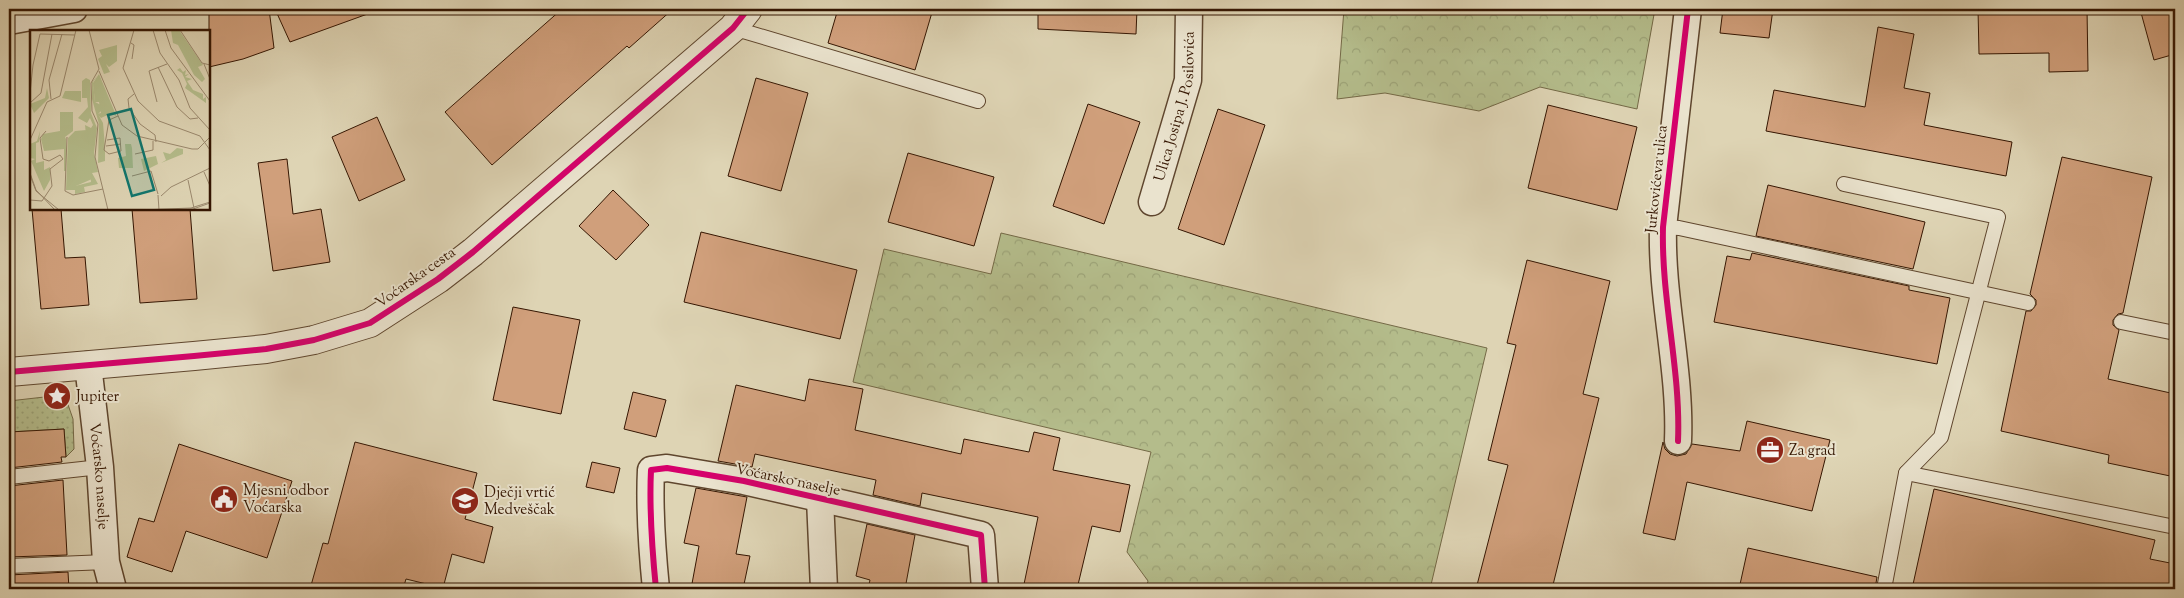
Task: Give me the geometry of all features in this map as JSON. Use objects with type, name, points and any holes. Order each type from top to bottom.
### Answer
[{"type":"street","points":[[9,21],[74,9]]},
{"type":"street","name":"Ulica Josipa J. Posilovića","points":[[1152,202],[1188,80],[1189,9]]},
{"type":"street","name":"Jurkovićeva ulica","points":[[1678,441],[1679,414],[1663,257],[1663,227],[1688,9]]},
{"type":"street","name":"Voćarska cesta","points":[[9,372],[266,349],[314,340],[370,323],[438,279],[473,252],[740,18]]},
{"type":"street","name":"Voćarsko naselje","points":[[88,365],[100,468],[106,562],[113,589]]},
{"type":"street","name":"Voćarsko naselje","points":[[656,589],[649,503],[651,470],[667,468],[744,481],[981,535],[985,589]]},
{"type":"street","name":"Voćarsko naselje","points":[[820,499],[824,589]]},
{"type":"lane","points":[[740,18],[978,101]]},
{"type":"lane","points":[[1844,184],[1998,217],[1941,437],[1906,472],[1884,589]]},
{"type":"lane","points":[[1663,227],[1679,228],[2028,303]]},
{"type":"lane","points":[[2121,322],[2175,333]]},
{"type":"lane","points":[[9,477],[100,468]]},
{"type":"lane","points":[[1906,472],[2175,527]]},
{"type":"lane","points":[[9,566],[106,562]]},
{"type":"green space","points":[[1344,9],[1655,9],[1637,109],[1540,87],[1479,111],[1385,93],[1337,99]]},
{"type":"green space","points":[[1001,233],[1487,348],[1430,589],[1146,589],[1148,581],[1127,552],[1151,452],[853,382],[884,249],[991,274]]},
{"type":"green space","points":[[65,396],[73,419],[74,449],[66,457],[64,429],[9,432],[9,401]]},
{"type":"building","points":[[225,9],[269,9],[274,48],[243,59],[210,67],[209,13]]},
{"type":"building","points":[[275,9],[373,9],[373,12],[290,42]]},
{"type":"building","points":[[562,9],[673,9],[629,48],[627,46],[492,165],[445,112]]},
{"type":"building","points":[[838,9],[933,9],[915,70],[828,43]]},
{"type":"building","points":[[1038,9],[1137,9],[1136,34],[1038,29]]},
{"type":"building","points":[[1723,9],[1773,9],[1769,38],[1720,33]]},
{"type":"building","points":[[1978,9],[2087,9],[2088,71],[2049,72],[2049,53],[1979,54]]},
{"type":"building","points":[[2140,9],[2175,9],[2175,54],[2154,60]]},
{"type":"building","points":[[1878,27],[1914,34],[1904,88],[1930,93],[1924,125],[2012,142],[2006,176],[1766,131],[1774,90],[1865,107]]},
{"type":"building","points":[[756,78],[808,93],[781,191],[728,176]]},
{"type":"building","points":[[1088,104],[1140,122],[1104,224],[1053,206]]},
{"type":"building","points":[[1548,105],[1637,127],[1617,210],[1528,188]]},
{"type":"building","points":[[1218,109],[1265,125],[1224,245],[1178,229]]},
{"type":"building","points":[[377,117],[405,180],[359,201],[332,137]]},
{"type":"building","points":[[908,153],[994,177],[974,246],[888,222]]},
{"type":"building","points":[[2062,157],[2152,177],[2123,313],[2118,314],[2113,320],[2113,325],[2119,330],[2108,379],[2175,394],[2175,477],[2108,463],[2109,455],[2001,431],[2026,311],[2031,311],[2036,305],[2036,300],[2030,294]]},
{"type":"building","points":[[287,159],[293,214],[321,209],[330,262],[273,271],[258,163]]},
{"type":"building","points":[[1768,185],[1925,222],[1913,269],[1756,236]]},
{"type":"building","points":[[613,190],[649,225],[616,260],[579,226]]},
{"type":"building","points":[[32,210],[61,210],[65,258],[85,257],[89,305],[41,309]]},
{"type":"building","points":[[132,210],[190,210],[197,299],[140,303]]},
{"type":"building","points":[[701,232],[857,270],[840,339],[684,302]]},
{"type":"building","points":[[1752,253],[1909,286],[1909,290],[1950,298],[1937,364],[1714,322],[1727,256],[1750,260]]},
{"type":"building","points":[[1527,260],[1610,281],[1583,394],[1599,398],[1552,589],[1476,589],[1508,465],[1488,460],[1516,345],[1507,343]]},
{"type":"building","points":[[513,307],[580,320],[561,414],[493,400]]},
{"type":"building","points":[[809,379],[863,389],[855,430],[961,454],[964,439],[1029,452],[1034,432],[1060,438],[1053,470],[1130,485],[1120,532],[1092,526],[1077,589],[1023,589],[1038,517],[922,493],[920,506],[873,495],[876,480],[755,454],[752,467],[718,461],[736,385],[805,401]]},
{"type":"building","points":[[633,392],[666,400],[656,437],[624,429]]},
{"type":"building","points":[[1747,421],[1830,440],[1812,511],[1687,482],[1675,540],[1643,533],[1663,442],[1665,449],[1670,454],[1677,456],[1686,454],[1692,444],[1740,451]]},
{"type":"building","points":[[64,429],[66,457],[61,457],[62,462],[9,468],[9,432]]},
{"type":"building","points":[[355,442],[477,473],[465,519],[493,527],[484,563],[452,554],[443,588],[406,579],[403,589],[310,589],[323,543],[328,544]]},
{"type":"building","name":"Mjesni odbor Voćarska","points":[[179,444],[292,481],[267,558],[186,531],[172,572],[127,557],[139,518],[154,522]]},
{"type":"building","points":[[592,462],[620,468],[614,493],[586,487]]},
{"type":"building","points":[[63,480],[67,555],[9,557],[9,486]]},
{"type":"building","points":[[696,488],[747,497],[736,554],[750,556],[743,589],[691,589],[699,546],[684,543]]},
{"type":"building","points":[[1934,489],[2155,540],[2150,559],[2175,564],[2175,589],[1912,589]]},
{"type":"building","points":[[867,524],[915,535],[905,589],[868,589],[870,580],[856,576]]},
{"type":"building","points":[[1748,548],[1877,577],[1875,589],[1739,589]]},
{"type":"building","points":[[68,572],[69,589],[9,589],[9,575]]},
{"type":"cycle path","points":[[9,372],[266,349],[314,340],[370,323],[438,279],[473,252],[733,28],[748,9]]},
{"type":"cycle path","points":[[1678,441],[1677,388],[1665,281],[1663,227],[1688,9]]},
{"type":"cycle path","points":[[656,589],[651,530],[651,470],[667,468],[744,481],[981,535],[985,589]]},
{"type":"place","name":"Jupiter","points":[[57,396]]},
{"type":"place","name":"Za grad","points":[[1770,450]]},
{"type":"place","name":"Mjesni odbor Voćarska","points":[[224,499]]},
{"type":"place","name":"Dječji vrtić Medveščak","points":[[465,501]]}]
